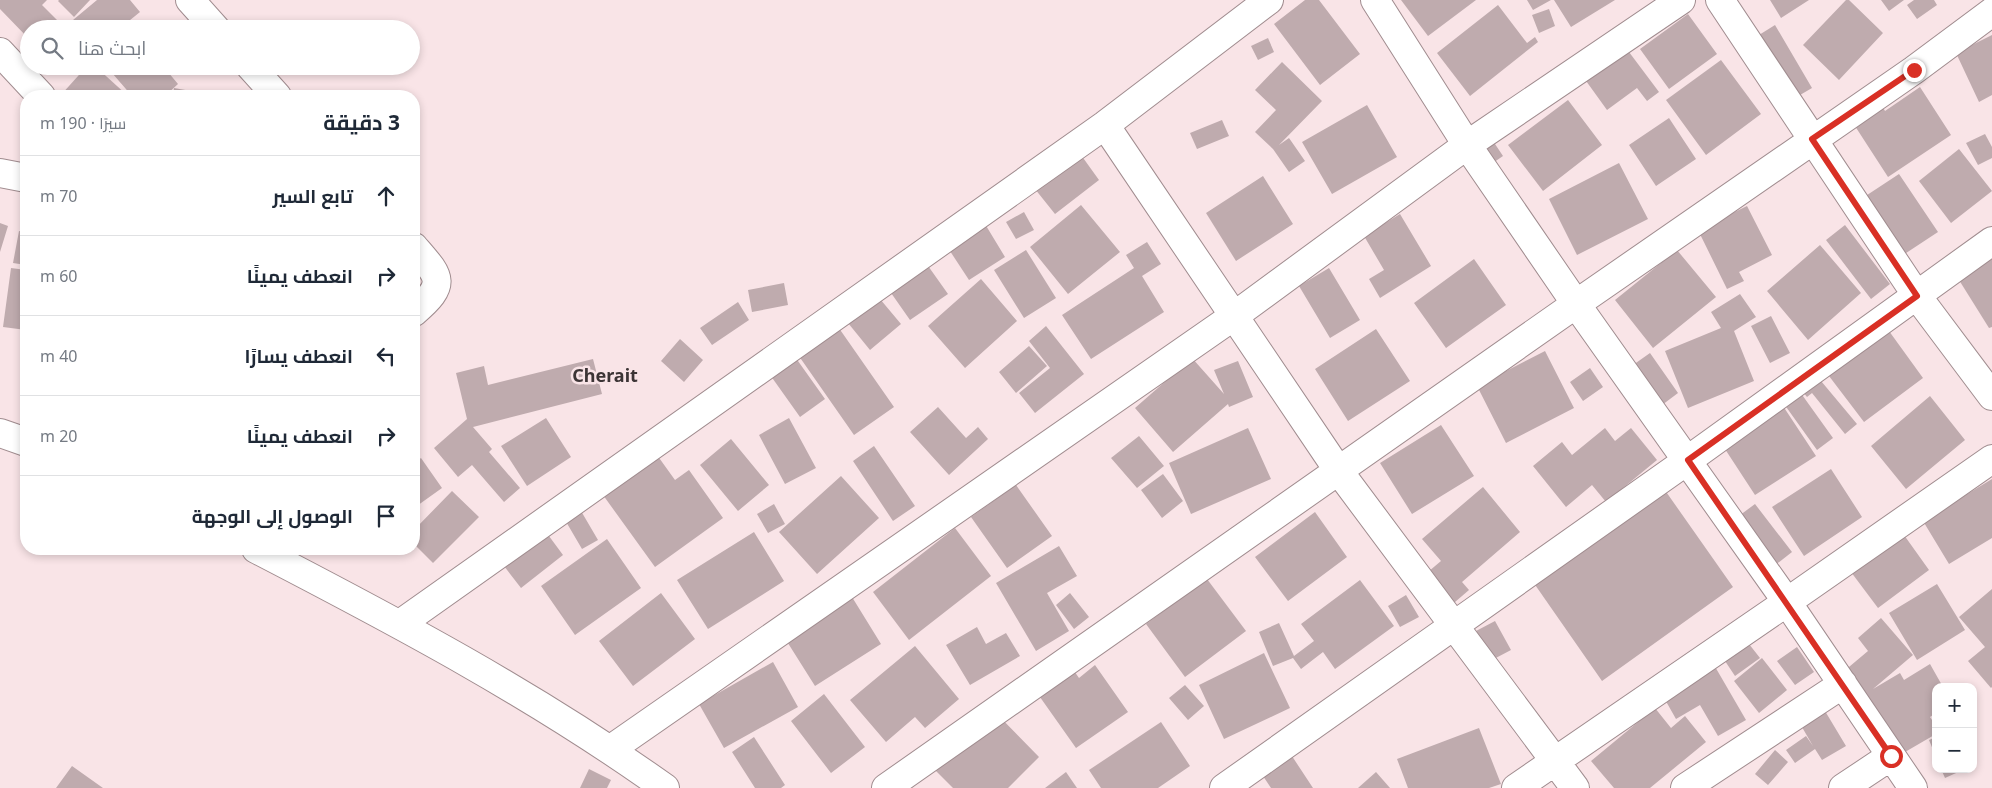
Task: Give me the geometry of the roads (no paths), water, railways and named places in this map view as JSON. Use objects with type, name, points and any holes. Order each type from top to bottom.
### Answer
[{"type":"street","points":[[190,0],[208,20]]},
{"type":"street","points":[[400,624],[1105,125],[1269,0]]},
{"type":"street","points":[[1374,0],[1467,145],[1576,304],[1787,602],[1913,788]]},
{"type":"street","points":[[611,749],[1234,316],[1467,145],[1681,0]]},
{"type":"street","points":[[1720,0],[1917,296],[1992,396]]},
{"type":"street","points":[[886,788],[1338,470],[1812,139],[1914,70],[1992,12]]},
{"type":"street","points":[[0,52],[20,73]]},
{"type":"street","points":[[21,75],[35,90]]},
{"type":"street","points":[[258,75],[272,90]]},
{"type":"street","points":[[1105,125],[1338,470],[1575,788]]},
{"type":"street","points":[[0,173],[20,177]]},
{"type":"street","points":[[1224,788],[1688,460],[1992,241]]},
{"type":"street","points":[[420,254],[435,271],[436,279],[435,289],[431,298],[420,307]]},
{"type":"street","points":[[0,434],[20,440]]},
{"type":"street","points":[[1516,788],[1554,760],[1787,602],[1992,458]]},
{"type":"street","points":[[268,555],[400,624],[545,707],[611,749],[665,788]]},
{"type":"street","points":[[1685,788],[1843,684]]},
{"type":"street","points":[[1843,788],[1891,756]]},
{"type":"district","name":"Cherait","points":[[605,375]]}]
